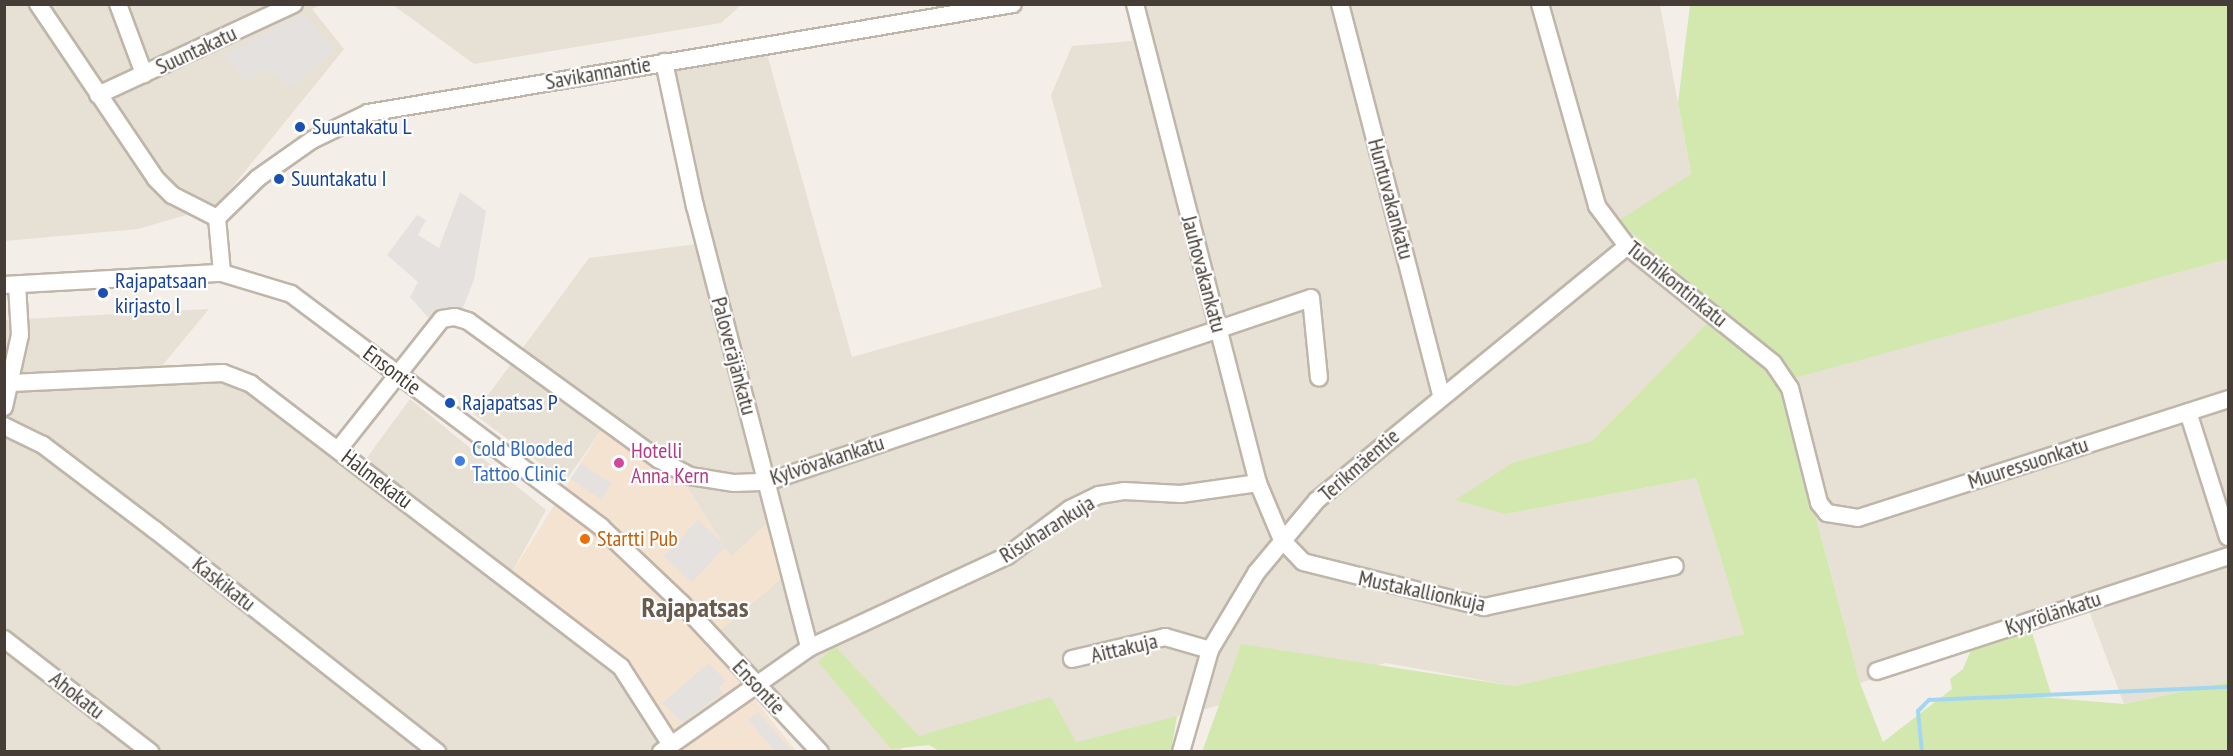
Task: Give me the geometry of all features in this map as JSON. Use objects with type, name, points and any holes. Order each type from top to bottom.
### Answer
[{"type":"street","points":[[4,407],[20,335],[11,285],[222,273],[217,218],[172,195],[156,179],[38,4]]},
{"type":"street","points":[[118,4],[144,74]]},
{"type":"street","name":"Suuntakatu","points":[[99,95],[294,4]]},
{"type":"street","name":"Savikannantie","points":[[217,218],[244,189],[312,140],[368,113],[1013,4]]},
{"type":"street","name":"Jauhovakankatu","points":[[1135,4],[1258,483],[1282,540]]},
{"type":"street","name":"Huntuvakankatu","points":[[1340,4],[1441,394]]},
{"type":"street","name":"Tuohikontinkatu","points":[[1540,4],[1597,206],[1627,246],[1773,363],[1790,388],[1819,503],[1827,513]]},
{"type":"street","name":"Paloveräjänkatu","points":[[664,62],[695,206],[809,648]]},
{"type":"street","name":"Terikmäentie","points":[[1181,752],[1210,650],[1282,540],[1317,500],[1441,394],[1627,246]]},
{"type":"street","name":"Ensontie","points":[[222,273],[291,294],[601,527],[758,685],[819,752]]},
{"type":"street","name":"Kylvövakankatu","points":[[338,450],[442,319],[455,317],[658,459],[690,476],[767,482],[1311,298],[1319,378]]},
{"type":"street","name":"Halmekatu","points":[[11,383],[223,373],[251,384],[621,668],[667,748]]},
{"type":"street","name":"Muuressuonkatu","points":[[1827,513],[1858,518],[2229,399]]},
{"type":"street","points":[[2188,412],[2229,537]]},
{"type":"street","name":"Kaskikatu","points":[[4,426],[43,445],[90,480],[437,752]]},
{"type":"street","name":"Risuharankuja","points":[[667,748],[809,648],[1007,556],[1070,509],[1099,495],[1124,491],[1181,495],[1258,483]]},
{"type":"street","name":"Mustakallionkuja","points":[[1282,540],[1304,562],[1484,607],[1508,606],[1676,566]]},
{"type":"street","name":"Kyyrölänkatu","points":[[1877,670],[2229,556]]},
{"type":"street","name":"Aittakuja","points":[[1072,659],[1165,637],[1210,650]]},
{"type":"street","name":"Ahokatu","points":[[4,639],[150,752]]},
{"type":"shaded area","points":[[5,5],[321,5],[312,9],[344,49],[217,206],[138,229],[5,241]]},
{"type":"shaded area","points":[[393,5],[741,5],[721,23],[474,64]]},
{"type":"shaded area","points":[[1126,5],[1660,5],[1691,175],[1618,221],[1721,309],[1592,441],[1514,462],[1506,514],[1696,478],[1744,634],[1514,686],[1386,663],[1076,742],[919,736],[899,751],[826,751],[718,632],[783,577],[770,521],[731,557],[687,487],[602,429],[565,482],[474,414],[589,258],[697,244],[659,71],[767,54],[852,357],[1102,287],[1051,95],[1072,46],[1132,41]]},
{"type":"shaded area","points":[[301,13],[333,49],[293,87],[264,70],[247,82],[224,56]]},
{"type":"shaded area","points":[[460,192],[486,211],[474,280],[462,310],[432,322],[410,297],[418,282],[387,255],[417,215],[426,220],[418,235],[439,248]]},
{"type":"shaded area","points":[[2228,259],[2228,682],[2124,704],[2089,611],[1860,683],[1780,381]]},
{"type":"shaded area","points":[[209,309],[161,367],[229,366],[255,377],[363,463],[410,399],[546,510],[510,576],[618,659],[667,752],[5,752],[5,320]]},
{"type":"shaded area","points":[[602,429],[687,487],[731,557],[770,521],[783,577],[708,641],[796,751],[667,751],[619,659],[510,576]]},
{"type":"shaded area","points":[[581,463],[612,484],[601,499],[570,479]]},
{"type":"shaded area","points":[[698,520],[726,546],[692,582],[664,557]]},
{"type":"shaded area","points":[[709,663],[726,681],[718,688],[723,693],[683,723],[662,703]]},
{"type":"shaded area","points":[[758,712],[791,750],[775,751],[748,720]]},
{"type":"green space","points":[[1690,5],[2228,5],[2228,259],[1780,382],[1860,683],[1883,742],[1952,689],[1950,679],[1963,669],[1971,650],[2031,629],[2051,694],[2029,696],[2124,704],[2228,682],[2228,751],[1202,752],[1241,644],[1514,686],[1744,634],[1696,478],[1506,514],[1455,500],[1514,462],[1592,441],[1721,309],[1618,221],[1691,174],[1678,103]]},
{"type":"green space","points":[[835,646],[919,736],[1051,697],[1076,742],[1177,716],[1171,751],[941,752],[929,745],[891,749],[818,662]]},
{"type":"waterway","points":[[1922,752],[1918,711],[1929,700],[2228,687]]},
{"type":"place","name":"Suuntakatu L","points":[[300,127]]},
{"type":"place","name":"Suuntakatu I","points":[[279,179]]},
{"type":"place","name":"Rajapatsaan kirjasto I","points":[[103,293]]},
{"type":"place","name":"Rajapatsas P","points":[[450,403]]},
{"type":"place","name":"Cold Blooded Tattoo Clinic","points":[[460,461]]},
{"type":"place","name":"Hotelli Anna Kern","points":[[619,463]]},
{"type":"place","name":"Startti Pub","points":[[585,539]]},
{"type":"district","name":"Rajapatsas","points":[[695,607]]}]
